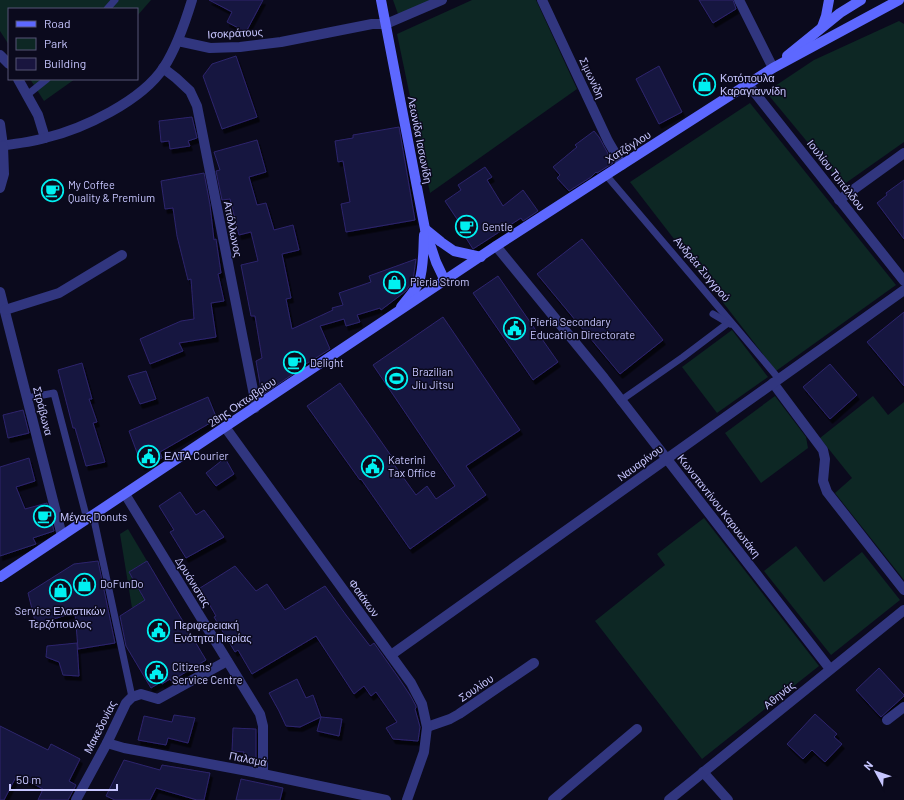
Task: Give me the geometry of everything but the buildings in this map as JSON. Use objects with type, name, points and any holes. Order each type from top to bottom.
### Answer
[{"type":"main road","name":"Λεωνίδα Ιασωνίδη","points":[[381,0],[425,230],[436,262],[445,281]]},
{"type":"main road","points":[[822,27],[829,0]]},
{"type":"main road","name":"Χατζόγλου","points":[[773,68],[840,13],[861,0]]},
{"type":"main road","name":"Χατζόγλου","points":[[496,246],[773,68],[899,0]]},
{"type":"main road","points":[[425,230],[454,251],[481,257]]},
{"type":"main road","points":[[394,316],[411,296],[419,283],[425,230]]},
{"type":"main road","name":"28ης Οκτωβρίου","points":[[0,577],[394,316],[496,246]]},
{"type":"street","points":[[1,146],[45,138],[73,129],[117,108],[136,96],[163,68],[178,41],[192,0]]},
{"type":"street","name":"Ισοκράτους","points":[[178,41],[210,48],[240,47],[281,42],[372,24],[386,24],[442,0]]},
{"type":"street","name":"Σιμωνίδη","points":[[542,0],[608,141],[622,165]]},
{"type":"street","points":[[739,0],[773,68]]},
{"type":"street","points":[[0,55],[8,63]]},
{"type":"street","name":"Απόλλωνος","points":[[163,68],[190,91],[197,106],[255,408]]},
{"type":"street","points":[[19,80],[38,115],[45,138]]},
{"type":"street","name":"Ιουλίου Τυπάλδου","points":[[748,84],[904,281]]},
{"type":"street","points":[[0,124],[4,174],[0,188]]},
{"type":"street","points":[[840,200],[904,153]]},
{"type":"street","name":"Κωνσταντίνου Καρυωτάκη","points":[[496,246],[604,378],[830,669]]},
{"type":"street","points":[[4,310],[59,293],[122,256]]},
{"type":"street","name":"Ναυαρίνου","points":[[391,655],[904,290]]},
{"type":"street","name":"Στράβωνα","points":[[0,292],[62,536]]},
{"type":"street","name":"Ανδρέα Συγγρού","points":[[776,381],[823,450],[825,459],[823,481],[827,492],[904,590]]},
{"type":"street","name":"Φαιάκων","points":[[225,427],[411,683],[422,704],[427,727],[424,752],[407,800]]},
{"type":"street","name":"Δρυάνιστας","points":[[125,494],[260,714],[264,726],[263,774]]},
{"type":"street","name":"Αθηνάς","points":[[669,800],[904,610]]},
{"type":"street","name":"Μακεδονίας","points":[[76,800],[107,743],[126,703],[132,697],[141,694],[158,699],[227,661]]},
{"type":"street","name":"Σουλίου","points":[[427,727],[450,719],[459,714],[534,663]]},
{"type":"street","points":[[887,720],[904,707]]},
{"type":"street","points":[[553,800],[637,729]]},
{"type":"street","name":"Παλαμά","points":[[107,743],[124,748],[263,774],[386,800]]},
{"type":"street","points":[[703,772],[728,800]]},
{"type":"lane","points":[[108,8],[115,0]]},
{"type":"lane","points":[[27,95],[46,80]]},
{"type":"lane","name":"Ανδρέα Συγγρού","points":[[606,175],[737,328],[776,381]]},
{"type":"lane","points":[[713,314],[737,328]]},
{"type":"lane","points":[[620,400],[683,357],[728,323]]},
{"type":"lane","points":[[27,398],[54,392],[90,517],[132,697]]},
{"type":"green space","points":[[0,0],[151,0],[138,15],[138,8],[8,8],[8,43],[0,31]]},
{"type":"green space","points":[[393,0],[434,0],[398,14]]},
{"type":"green space","points":[[472,0],[536,0],[577,89],[430,193],[397,34]]},
{"type":"green space","points":[[899,21],[904,24],[904,142],[843,185],[766,92],[814,60]]},
{"type":"green space","points":[[31,80],[74,80],[44,101]]},
{"type":"green space","points":[[750,103],[896,285],[776,371],[630,182]]},
{"type":"green space","points":[[732,330],[768,377],[717,413],[682,367]]},
{"type":"green space","points":[[775,396],[806,437],[808,448],[761,483],[725,433]]},
{"type":"green space","points":[[873,396],[888,415],[904,402],[904,580],[835,493],[852,478],[820,438]]},
{"type":"green space","points":[[704,518],[819,666],[702,759],[595,621],[665,565],[657,554]]},
{"type":"green space","points":[[128,529],[147,561],[129,572],[145,600],[132,608],[120,534]]},
{"type":"green space","points":[[796,546],[824,582],[862,552],[900,600],[831,655],[764,571]]},
{"type":"place","name":"Κοτόπουλα Καραγιαννίδη","points":[[705,84]]},
{"type":"place","name":"My Coffee Quality & Premium","points":[[52,191]]},
{"type":"place","name":"Gentle","points":[[466,227]]},
{"type":"place","name":"Pieria Strom","points":[[395,282]]},
{"type":"place","name":"Pieria Secondary Education Directorate","points":[[515,328]]},
{"type":"place","name":"Delight","points":[[295,363]]},
{"type":"place","name":"Brazilian Jiu Jitsu","points":[[396,378]]},
{"type":"place","name":"ΕΛΤΑ Courier","points":[[149,456]]},
{"type":"place","name":"Katerini Tax Office","points":[[373,466]]},
{"type":"place","name":"Μέγας Donuts","points":[[44,517]]},
{"type":"place","name":"DoFunDo","points":[[85,584]]},
{"type":"place","name":"Service Ελαστικών Τερζόπουλος","points":[[60,591]]},
{"type":"place","name":"Περιφερειακή Ενότητα Πιερίας","points":[[158,631]]},
{"type":"place","name":"Citizens' Service Centre","points":[[157,673]]}]
